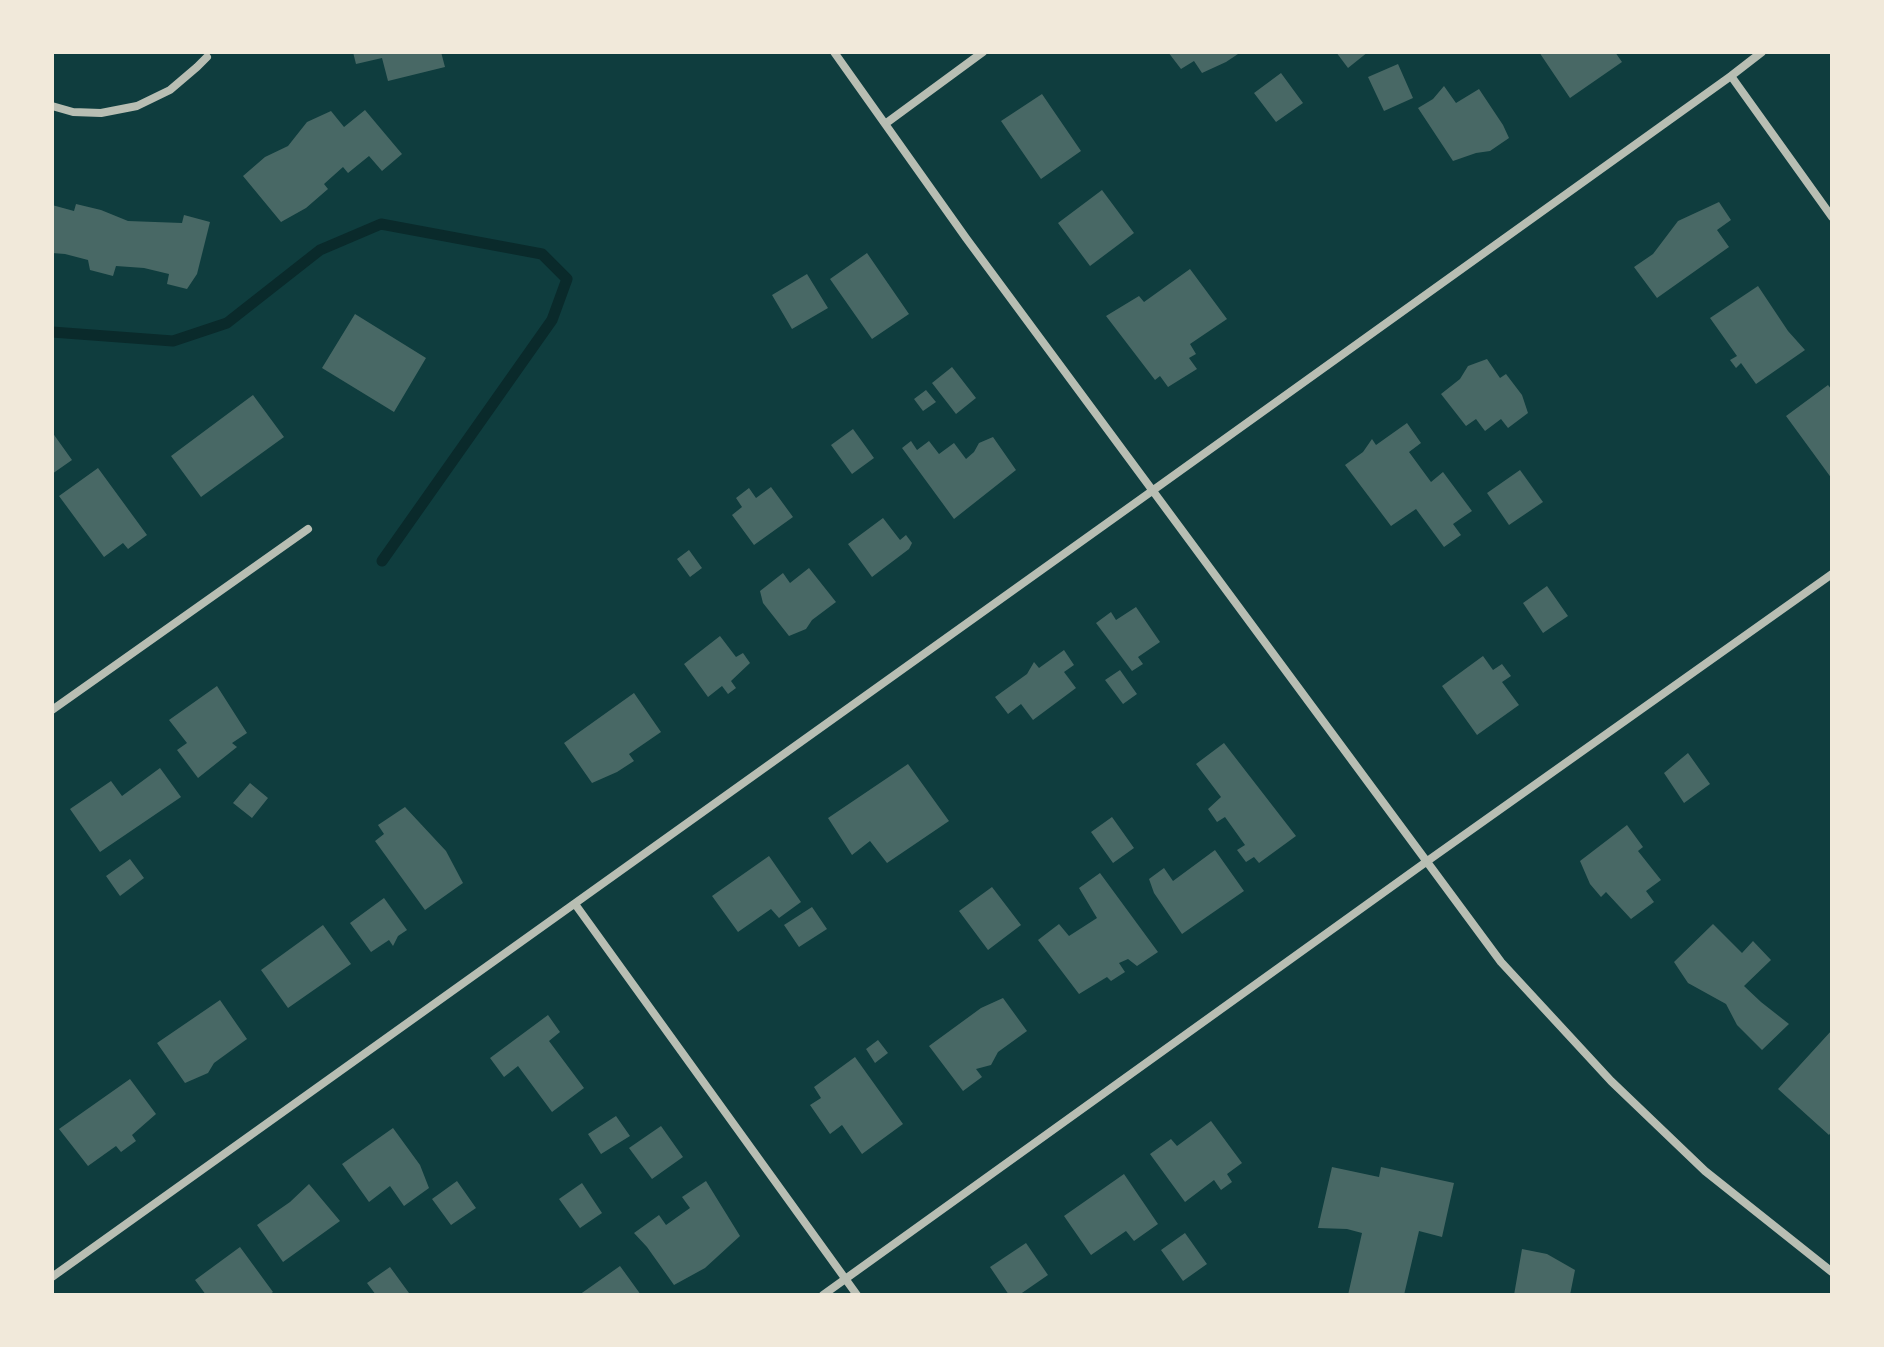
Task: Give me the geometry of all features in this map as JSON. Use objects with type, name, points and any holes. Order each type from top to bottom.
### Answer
[{"type":"street","points":[[834,52],[966,238],[1501,962],[1611,1081],[1705,1171],[1832,1272]]},
{"type":"street","points":[[885,124],[983,52]]},
{"type":"street","points":[[52,1277],[1762,52]]},
{"type":"street","points":[[52,106],[73,112],[101,113],[137,106],[170,90],[207,57]]},
{"type":"street","points":[[1731,76],[1832,217]]},
{"type":"street","points":[[52,710],[308,529]]},
{"type":"street","points":[[823,1295],[1832,574]]},
{"type":"street","points":[[575,904],[857,1295]]},
{"type":"building","points":[[353,52],[441,52],[445,67],[388,81],[382,58],[356,64]]},
{"type":"building","points":[[1168,52],[1241,52],[1202,73],[1194,61],[1181,69]]},
{"type":"building","points":[[1336,52],[1368,52],[1348,68]]},
{"type":"building","points":[[1539,52],[1615,52],[1622,62],[1570,98]]},
{"type":"building","points":[[1398,64],[1413,98],[1384,111],[1368,77]]},
{"type":"building","points":[[1281,73],[1303,103],[1276,122],[1254,93]]},
{"type":"building","points":[[1444,86],[1456,103],[1479,89],[1509,138],[1490,151],[1453,161],[1418,108],[1433,99]]},
{"type":"building","points":[[1042,94],[1081,151],[1041,179],[1001,121]]},
{"type":"building","points":[[365,110],[402,154],[382,171],[369,156],[348,173],[343,167],[324,184],[328,189],[306,208],[281,222],[243,176],[265,157],[288,146],[307,122],[331,111],[344,127]]},
{"type":"building","points":[[1102,190],[1134,233],[1090,266],[1058,223]]},
{"type":"building","points":[[1719,202],[1731,220],[1717,230],[1729,247],[1657,298],[1634,267],[1653,254],[1678,221]]},
{"type":"building","points":[[76,204],[128,221],[182,223],[184,215],[210,222],[197,274],[187,289],[167,284],[169,274],[116,266],[113,276],[90,270],[88,260],[52,253],[52,205],[74,211]]},
{"type":"building","points":[[867,253],[909,314],[872,339],[830,279]]},
{"type":"building","points":[[1190,269],[1227,319],[1190,344],[1196,354],[1189,358],[1197,369],[1168,387],[1160,376],[1155,380],[1106,316],[1139,296],[1144,302]]},
{"type":"building","points":[[807,274],[828,308],[792,329],[772,295]]},
{"type":"building","points":[[1758,286],[1788,331],[1805,350],[1756,384],[1741,363],[1736,368],[1730,360],[1737,356],[1710,318]]},
{"type":"building","points":[[355,314],[426,358],[394,412],[322,368]]},
{"type":"building","points":[[1487,359],[1500,378],[1506,374],[1522,395],[1528,413],[1508,428],[1501,419],[1485,431],[1476,419],[1466,426],[1441,394],[1460,379],[1468,366]]},
{"type":"building","points":[[952,367],[976,398],[956,414],[932,383]]},
{"type":"building","points":[[1828,385],[1832,390],[1832,479],[1786,416]]},
{"type":"building","points":[[926,390],[936,402],[923,411],[914,399]]},
{"type":"building","points":[[253,395],[284,437],[201,497],[171,456]]},
{"type":"building","points":[[1407,423],[1421,443],[1409,452],[1431,482],[1443,472],[1472,511],[1453,524],[1461,535],[1444,547],[1416,509],[1391,526],[1345,465],[1363,452],[1372,439],[1376,445]]},
{"type":"building","points":[[853,429],[874,458],[852,474],[831,445]]},
{"type":"building","points":[[52,432],[72,460],[52,474]]},
{"type":"building","points":[[993,437],[1016,470],[954,519],[902,448],[911,441],[917,450],[929,441],[939,454],[954,443],[966,459],[979,443]]},
{"type":"building","points":[[98,468],[147,535],[128,549],[123,543],[104,557],[59,496]]},
{"type":"building","points":[[1520,470],[1543,502],[1509,525],[1487,493]]},
{"type":"building","points":[[771,487],[793,517],[754,545],[732,515],[742,507],[736,498],[749,488],[756,498]]},
{"type":"building","points":[[883,518],[900,540],[906,535],[912,543],[909,549],[872,577],[848,544]]},
{"type":"building","points":[[689,550],[702,568],[690,577],[677,559]]},
{"type":"building","points":[[809,568],[836,602],[812,620],[806,629],[789,636],[763,603],[760,591],[783,573],[790,583]]},
{"type":"building","points":[[1547,586],[1568,616],[1543,633],[1523,603]]},
{"type":"building","points":[[1136,607],[1160,642],[1138,657],[1143,664],[1132,671],[1096,623],[1111,612],[1116,620]]},
{"type":"building","points":[[720,636],[736,657],[743,653],[750,663],[731,681],[736,688],[728,694],[722,686],[708,697],[684,664]]},
{"type":"building","points":[[1064,650],[1074,665],[1064,672],[1076,688],[1033,720],[1021,704],[1008,714],[995,697],[1027,674],[1034,662],[1039,668]]},
{"type":"building","points":[[1483,656],[1493,670],[1502,664],[1511,676],[1502,682],[1519,705],[1477,735],[1442,686]]},
{"type":"building","points":[[1120,670],[1137,694],[1123,704],[1105,680]]},
{"type":"building","points":[[217,686],[247,733],[232,743],[237,747],[198,778],[177,750],[187,743],[169,720]]},
{"type":"building","points":[[634,693],[661,732],[629,754],[634,761],[592,783],[564,743]]},
{"type":"building","points":[[1224,743],[1296,836],[1259,863],[1254,857],[1246,862],[1237,850],[1245,845],[1225,817],[1217,822],[1208,809],[1221,797],[1196,764]]},
{"type":"building","points":[[1688,753],[1710,784],[1684,803],[1664,773]]},
{"type":"building","points":[[908,764],[949,821],[887,863],[870,841],[852,855],[828,818]]},
{"type":"building","points":[[160,768],[181,797],[100,852],[70,809],[111,781],[122,796]]},
{"type":"building","points":[[250,783],[268,798],[252,818],[233,803]]},
{"type":"building","points":[[405,807],[446,851],[463,883],[425,910],[375,841],[384,834],[378,825]]},
{"type":"building","points":[[1112,817],[1134,848],[1113,863],[1091,832]]},
{"type":"building","points":[[1627,825],[1643,847],[1638,851],[1661,880],[1646,891],[1654,902],[1631,919],[1606,892],[1601,897],[1590,884],[1580,861]]},
{"type":"building","points":[[1215,850],[1244,891],[1182,934],[1154,893],[1149,879],[1164,868],[1173,881]]},
{"type":"building","points":[[769,856],[801,902],[779,918],[771,909],[738,932],[712,896]]},
{"type":"building","points":[[130,859],[144,878],[120,896],[106,876]]},
{"type":"building","points":[[1100,873],[1158,952],[1137,966],[1128,959],[1119,963],[1125,972],[1111,981],[1107,977],[1079,994],[1038,940],[1059,924],[1069,936],[1097,918],[1079,888]]},
{"type":"building","points":[[992,887],[1021,925],[988,950],[959,911]]},
{"type":"building","points":[[384,898],[407,930],[398,936],[393,946],[389,940],[371,952],[350,923]]},
{"type":"building","points":[[812,907],[827,929],[799,947],[784,925]]},
{"type":"building","points":[[1713,924],[1742,953],[1753,941],[1771,960],[1744,986],[1789,1024],[1762,1050],[1737,1025],[1726,1004],[1688,983],[1674,962]]},
{"type":"building","points":[[323,925],[351,964],[288,1008],[261,970]]},
{"type":"building","points":[[1003,998],[1027,1031],[998,1052],[991,1065],[976,1069],[982,1077],[963,1091],[929,1046],[981,1008]]},
{"type":"building","points":[[220,1000],[247,1039],[214,1063],[208,1073],[185,1083],[157,1043]]},
{"type":"building","points":[[548,1015],[560,1032],[549,1041],[584,1088],[552,1112],[518,1066],[504,1077],[490,1058]]},
{"type":"building","points":[[1832,1030],[1832,1131],[1829,1135],[1778,1089]]},
{"type":"building","points":[[878,1040],[888,1053],[875,1063],[866,1049]]},
{"type":"building","points":[[855,1057],[903,1124],[862,1154],[842,1125],[830,1134],[810,1105],[821,1098],[814,1087]]},
{"type":"building","points":[[130,1079],[156,1114],[132,1135],[136,1141],[121,1152],[116,1146],[88,1166],[59,1129]]},
{"type":"building","points":[[616,1116],[630,1136],[601,1154],[588,1134]]},
{"type":"building","points":[[1211,1121],[1242,1163],[1227,1174],[1232,1182],[1221,1190],[1214,1180],[1185,1202],[1150,1154],[1171,1139],[1177,1146]]},
{"type":"building","points":[[661,1126],[683,1157],[652,1179],[629,1148]]},
{"type":"building","points":[[393,1128],[420,1165],[429,1188],[404,1206],[390,1186],[369,1202],[342,1164]]},
{"type":"building","points":[[1332,1167],[1379,1177],[1381,1167],[1454,1183],[1442,1237],[1419,1231],[1404,1295],[1348,1295],[1362,1233],[1318,1228]]},
{"type":"building","points":[[1124,1174],[1158,1224],[1134,1241],[1126,1231],[1091,1255],[1064,1216]]},
{"type":"building","points":[[457,1181],[476,1208],[451,1225],[432,1199]]},
{"type":"building","points":[[706,1181],[740,1236],[705,1268],[674,1285],[634,1233],[659,1215],[666,1225],[690,1208],[682,1197]]},
{"type":"building","points":[[582,1183],[602,1213],[580,1228],[559,1199]]},
{"type":"building","points":[[309,1184],[340,1221],[283,1262],[257,1225]]},
{"type":"building","points":[[1185,1233],[1207,1264],[1183,1281],[1161,1250]]},
{"type":"building","points":[[1026,1243],[1048,1275],[1019,1295],[1009,1295],[990,1267]]},
{"type":"building","points":[[240,1247],[273,1292],[269,1295],[206,1295],[195,1280]]},
{"type":"building","points":[[1522,1249],[1547,1254],[1575,1270],[1570,1295],[1514,1295]]},
{"type":"building","points":[[620,1266],[641,1295],[579,1295]]},
{"type":"building","points":[[390,1267],[409,1293],[406,1295],[376,1295],[367,1283]]},
{"type":"waterway","points":[[52,332],[173,341],[227,323],[320,250],[381,224],[542,254],[567,279],[552,320],[382,561]]}]
